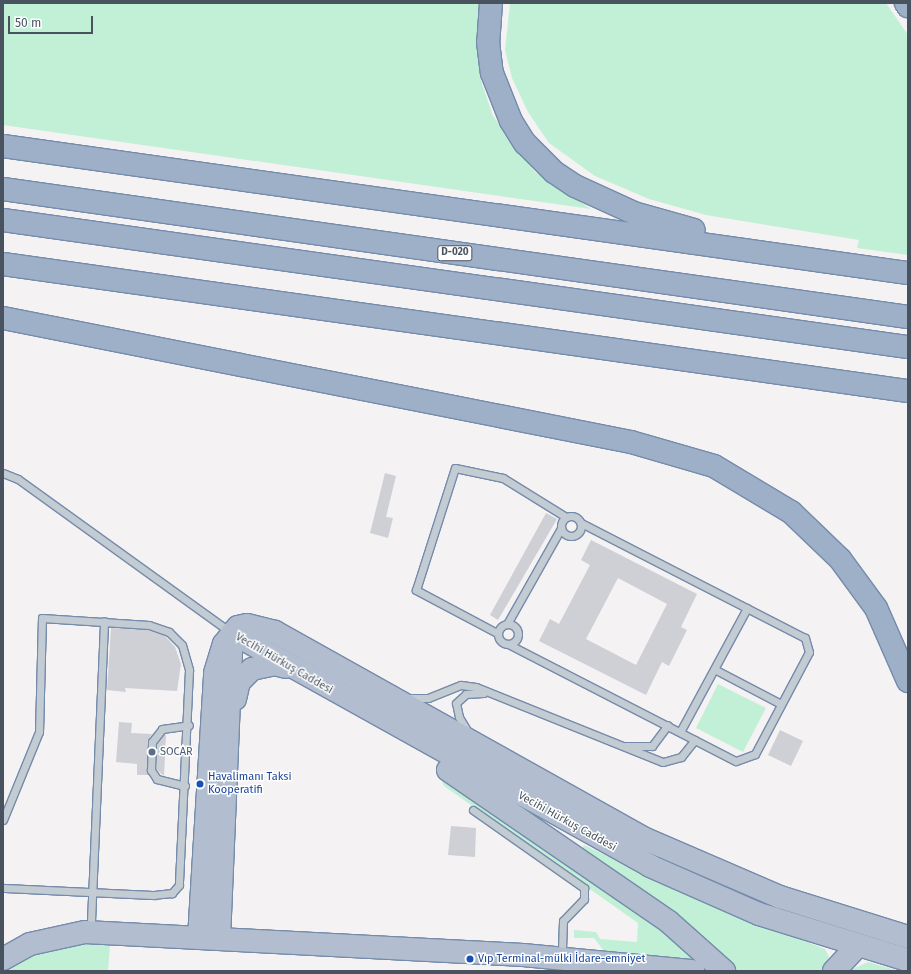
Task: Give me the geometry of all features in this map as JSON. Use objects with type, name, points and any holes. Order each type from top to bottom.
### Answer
[{"type":"highway","points":[[491,3],[490,56],[502,101],[525,142],[554,172],[575,186],[634,213],[699,232],[908,264]]},
{"type":"highway","points":[[3,146],[908,273]]},
{"type":"highway","name":"D-020","points":[[3,189],[908,317]]},
{"type":"highway","points":[[3,220],[908,347]]},
{"type":"highway","points":[[3,264],[908,391]]},
{"type":"highway","points":[[3,318],[631,442],[714,466],[791,512],[840,558],[876,608],[908,681]]},
{"type":"main road","name":"Vecihi Hürkuş Caddesi","points":[[908,937],[780,898],[713,870],[595,812],[396,697],[259,625],[238,628],[232,633],[289,668],[650,866],[759,914],[857,946],[908,960]]},
{"type":"main road","points":[[209,932],[231,716],[232,633]]},
{"type":"main road","points":[[209,932],[214,673],[224,644],[232,633]]},
{"type":"main road","points":[[231,716],[236,691],[245,674],[261,665],[289,668]]},
{"type":"main road","points":[[386,722],[420,751],[669,922],[724,971]]},
{"type":"main road","points":[[3,945],[41,928],[91,920],[209,932]]},
{"type":"main road","points":[[3,959],[30,944],[79,933],[209,932],[530,944],[552,949],[562,958],[693,971]]},
{"type":"main road","points":[[834,971],[857,946]]},
{"type":"lane","points":[[455,468],[503,478],[566,517],[575,516],[581,523],[800,634],[809,645],[809,652],[752,758],[736,761],[499,640],[497,634],[416,590],[455,468]]},
{"type":"lane","points":[[3,473],[18,478],[232,633]]},
{"type":"lane","points":[[497,634],[507,624],[562,528],[566,517]]},
{"type":"lane","points":[[562,528],[565,534],[575,535],[580,531],[581,523]]},
{"type":"lane","points":[[680,732],[716,670],[747,608]]},
{"type":"lane","points":[[3,820],[39,732],[42,618],[149,624],[169,632],[182,645],[189,670],[189,725],[179,884],[172,893],[92,892],[3,888]]},
{"type":"lane","points":[[91,920],[104,621]]},
{"type":"lane","points":[[507,624],[518,632],[516,639],[508,644]]},
{"type":"lane","points":[[716,670],[781,704]]},
{"type":"lane","points":[[396,697],[428,698],[461,685],[490,694],[625,746],[635,753],[670,762],[689,751],[695,740]]},
{"type":"lane","points":[[474,743],[459,717],[456,703],[466,694],[490,694]]},
{"type":"lane","points":[[186,786],[157,779],[151,770],[152,742],[162,729],[189,725]]},
{"type":"lane","points":[[625,746],[652,746],[668,725]]},
{"type":"lane","points":[[473,810],[584,888],[584,899],[563,921],[562,958]]},
{"type":"green space","points":[[3,3],[480,3],[477,36],[482,84],[493,116],[535,172],[591,209],[3,125]]},
{"type":"green space","points":[[510,3],[886,3],[908,35],[908,255],[857,248],[859,240],[706,215],[649,199],[595,176],[549,143],[528,112],[512,78],[505,50]]},
{"type":"green space","points":[[718,684],[766,708],[743,752],[696,728]]},
{"type":"green space","points":[[439,775],[617,895],[706,964],[690,959],[604,951],[594,938],[574,938],[574,930],[596,932],[600,939],[637,942],[638,923],[444,786]]},
{"type":"green space","points":[[584,845],[697,899],[825,949],[829,957],[822,971],[737,971],[670,910],[581,850]]},
{"type":"green space","points":[[70,944],[110,944],[108,971],[3,971],[51,946]]},
{"type":"green space","points":[[868,962],[899,971],[848,971]]},
{"type":"building","points":[[385,473],[396,476],[386,517],[393,518],[388,538],[370,533]]},
{"type":"building","points":[[546,513],[557,519],[498,620],[490,615]]},
{"type":"building","points":[[591,540],[697,594],[681,627],[687,630],[669,666],[662,662],[646,695],[539,641],[550,619],[559,624],[590,565],[581,560]],"holes":[[[618,578],[667,604],[636,665],[586,639]]]},
{"type":"building","points":[[111,628],[148,630],[165,636],[175,647],[181,664],[177,691],[125,688],[126,692],[107,690]]},
{"type":"building","points":[[119,722],[132,723],[131,733],[152,734],[147,742],[148,775],[137,775],[137,764],[116,762]]},
{"type":"building","points":[[780,730],[803,741],[791,766],[768,755]]},
{"type":"building","points":[[164,735],[166,735],[164,776],[156,769],[157,744]]},
{"type":"building","points":[[451,826],[476,828],[475,857],[448,855]]},
{"type":"place","name":"SOCAR","points":[[152,752]]},
{"type":"place","name":"Havalimanı Taksi Kooperatifi","points":[[200,784]]},
{"type":"place","name":"Vıp Terminal-mülki İdare-emniyet","points":[[470,959]]}]
